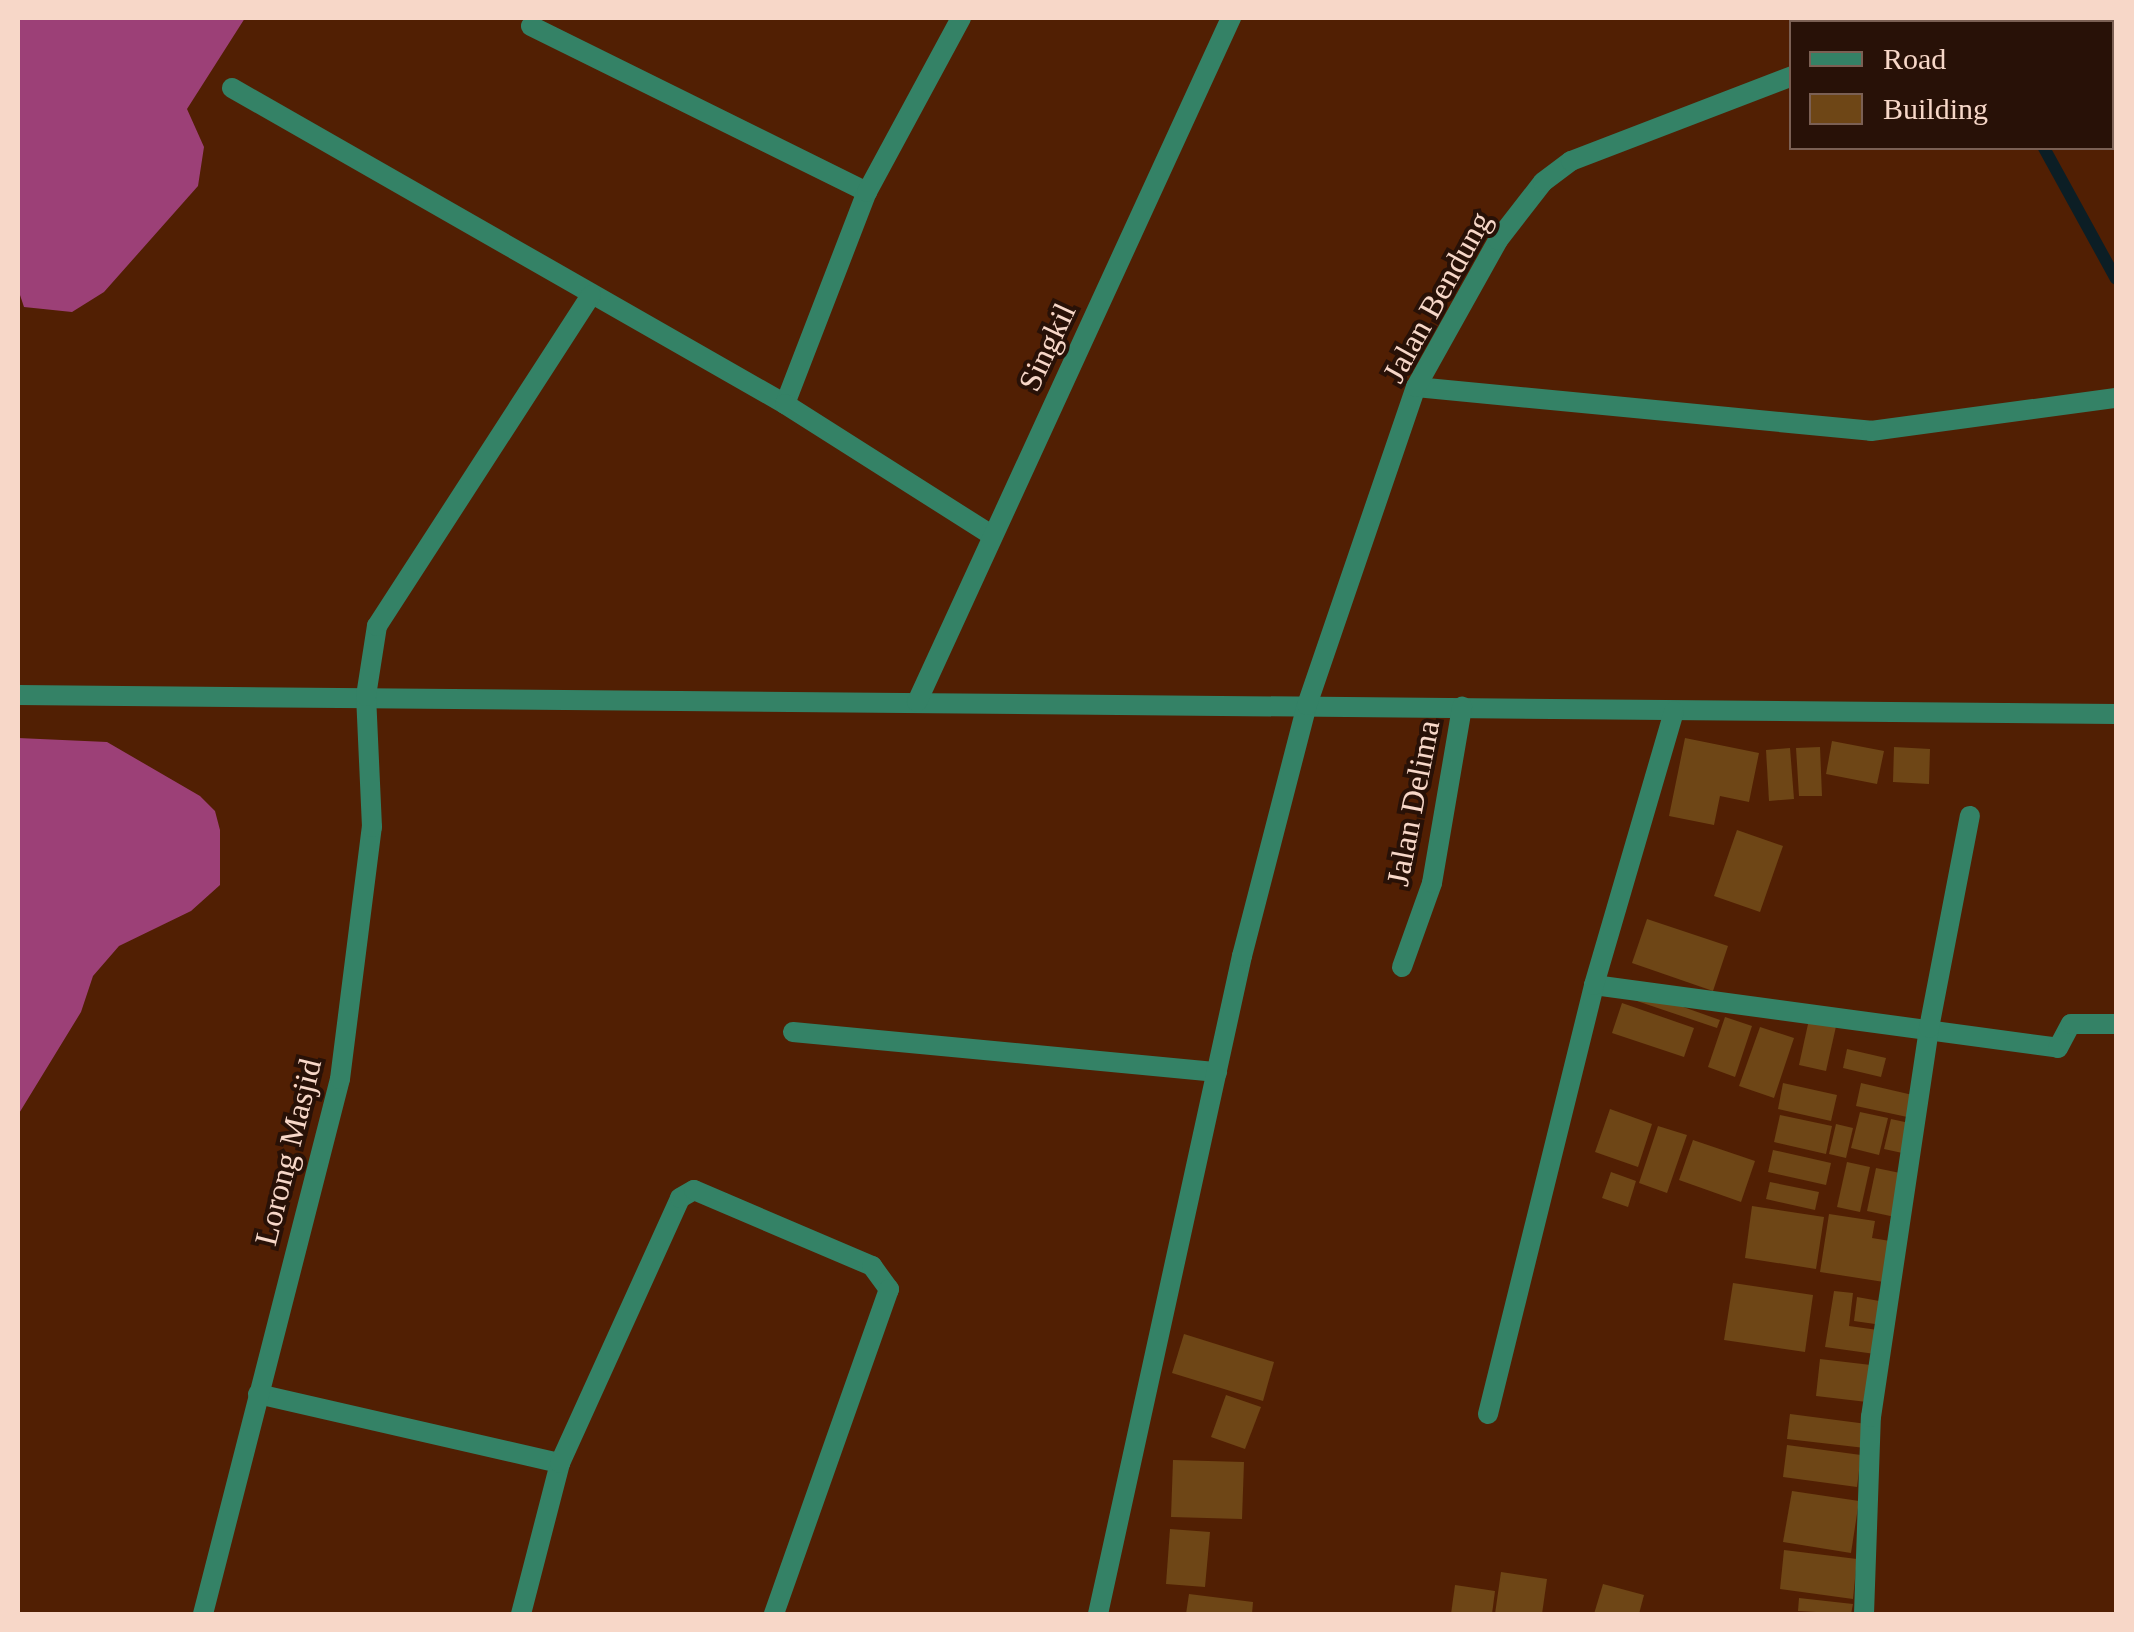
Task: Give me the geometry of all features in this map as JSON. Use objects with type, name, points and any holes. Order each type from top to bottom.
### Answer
[{"type":"street","points":[[785,404],[867,192],[961,18]]},
{"type":"street","name":"Singkil","points":[[917,702],[1231,18]]},
{"type":"street","points":[[531,26],[867,192]]},
{"type":"street","name":"Jalan Bendung","points":[[1098,1614],[1216,1072],[1308,705],[1416,387],[1498,240],[1544,182],[1571,161],[1789,77]]},
{"type":"street","points":[[232,88],[785,404],[993,536]]},
{"type":"street","name":"Lorong Masjid","points":[[203,1614],[340,1079],[372,827],[367,663],[387,603],[591,295]]},
{"type":"street","points":[[1416,387],[1871,431],[2116,398]]},
{"type":"street","points":[[18,695],[2116,714]]},
{"type":"street","name":"Jalan Delima","points":[[1402,967],[1432,883],[1462,707]]},
{"type":"street","points":[[1488,1414],[1594,985],[1674,711]]},
{"type":"street","points":[[1864,1614],[1871,1417],[1929,1028],[1970,816]]},
{"type":"street","points":[[1594,985],[2058,1048],[2071,1024],[2116,1024]]},
{"type":"street","points":[[793,1032],[1216,1072]]},
{"type":"street","points":[[522,1614],[560,1463],[685,1192],[699,1190],[882,1272],[887,1298],[774,1614]]},
{"type":"street","points":[[258,1394],[560,1463]]},
{"type":"shaded area","points":[[18,18],[245,18],[187,109],[204,147],[198,186],[104,292],[72,312],[24,307],[18,289]]},
{"type":"shaded area","points":[[18,738],[107,742],[200,796],[215,811],[220,830],[220,885],[191,911],[119,946],[93,976],[81,1012],[18,1115]]},
{"type":"building","points":[[1685,738],[1759,753],[1749,802],[1720,796],[1714,825],[1669,816]]},
{"type":"building","points":[[1832,741],[1884,751],[1877,784],[1826,774]]},
{"type":"building","points":[[1820,747],[1822,796],[1799,796],[1796,748]]},
{"type":"building","points":[[1894,747],[1930,749],[1929,784],[1893,782]]},
{"type":"building","points":[[1790,748],[1794,799],[1769,801],[1766,750]]},
{"type":"building","points":[[1737,830],[1783,846],[1760,912],[1714,896]]},
{"type":"building","points":[[1647,919],[1728,946],[1713,991],[1632,963]]},
{"type":"building","points":[[1638,991],[1720,1020],[1717,1028],[1634,1000]]},
{"type":"building","points":[[1622,1003],[1694,1028],[1684,1057],[1612,1033]]},
{"type":"building","points":[[1810,1015],[1837,1022],[1826,1071],[1799,1065]]},
{"type":"building","points":[[1725,1017],[1752,1026],[1735,1077],[1708,1067]]},
{"type":"building","points":[[1760,1027],[1794,1038],[1774,1098],[1739,1086]]},
{"type":"building","points":[[1847,1049],[1886,1058],[1881,1077],[1843,1068]]},
{"type":"building","points":[[1783,1083],[1837,1095],[1831,1121],[1778,1109]]},
{"type":"building","points":[[1861,1083],[1917,1096],[1912,1118],[1856,1106]]},
{"type":"building","points":[[1610,1109],[1652,1124],[1638,1167],[1595,1152]]},
{"type":"building","points":[[1860,1112],[1888,1118],[1879,1155],[1851,1148]]},
{"type":"building","points":[[1780,1115],[1832,1126],[1826,1154],[1774,1142]]},
{"type":"building","points":[[1891,1119],[1914,1124],[1907,1154],[1884,1149]]},
{"type":"building","points":[[1836,1124],[1853,1128],[1846,1158],[1829,1154]]},
{"type":"building","points":[[1658,1126],[1687,1135],[1667,1193],[1639,1183]]},
{"type":"building","points":[[1693,1140],[1755,1161],[1741,1202],[1679,1180]]},
{"type":"building","points":[[1773,1150],[1831,1163],[1826,1185],[1768,1172]]},
{"type":"building","points":[[1847,1162],[1870,1167],[1860,1212],[1837,1207]]},
{"type":"building","points":[[1876,1168],[1905,1174],[1895,1217],[1867,1211]]},
{"type":"building","points":[[1611,1172],[1636,1181],[1628,1207],[1602,1198]]},
{"type":"building","points":[[1770,1182],[1819,1192],[1815,1210],[1766,1199]]},
{"type":"building","points":[[1752,1206],[1824,1217],[1816,1269],[1745,1258]]},
{"type":"building","points":[[1829,1214],[1875,1221],[1872,1238],[1890,1241],[1884,1282],[1820,1272]]},
{"type":"building","points":[[1733,1283],[1813,1295],[1805,1352],[1724,1340]]},
{"type":"building","points":[[1834,1291],[1853,1293],[1849,1326],[1878,1330],[1875,1354],[1825,1347]]},
{"type":"building","points":[[1857,1297],[1885,1302],[1882,1325],[1854,1321]]},
{"type":"building","points":[[1184,1334],[1274,1362],[1263,1401],[1172,1373]]},
{"type":"building","points":[[1820,1359],[1871,1365],[1867,1402],[1816,1396]]},
{"type":"building","points":[[1226,1395],[1261,1407],[1245,1449],[1211,1437]]},
{"type":"building","points":[[1790,1414],[1867,1424],[1865,1448],[1787,1439]]},
{"type":"building","points":[[1787,1445],[1861,1455],[1857,1487],[1783,1477]]},
{"type":"building","points":[[1173,1460],[1244,1462],[1242,1519],[1171,1517]]},
{"type":"building","points":[[1792,1491],[1859,1501],[1851,1553],[1783,1542]]},
{"type":"building","points":[[1170,1529],[1210,1532],[1205,1587],[1166,1584]]},
{"type":"building","points":[[1784,1550],[1857,1559],[1853,1599],[1780,1589]]},
{"type":"building","points":[[1501,1572],[1547,1579],[1542,1614],[1495,1614]]},
{"type":"building","points":[[1603,1584],[1644,1595],[1639,1614],[1594,1614]]},
{"type":"building","points":[[1455,1585],[1495,1591],[1492,1614],[1451,1614]]},
{"type":"building","points":[[1189,1594],[1253,1602],[1252,1614],[1186,1614]]},
{"type":"building","points":[[1799,1598],[1853,1604],[1851,1614],[1798,1611]]},
{"type":"waterway","points":[[2045,150],[2116,279]]}]
